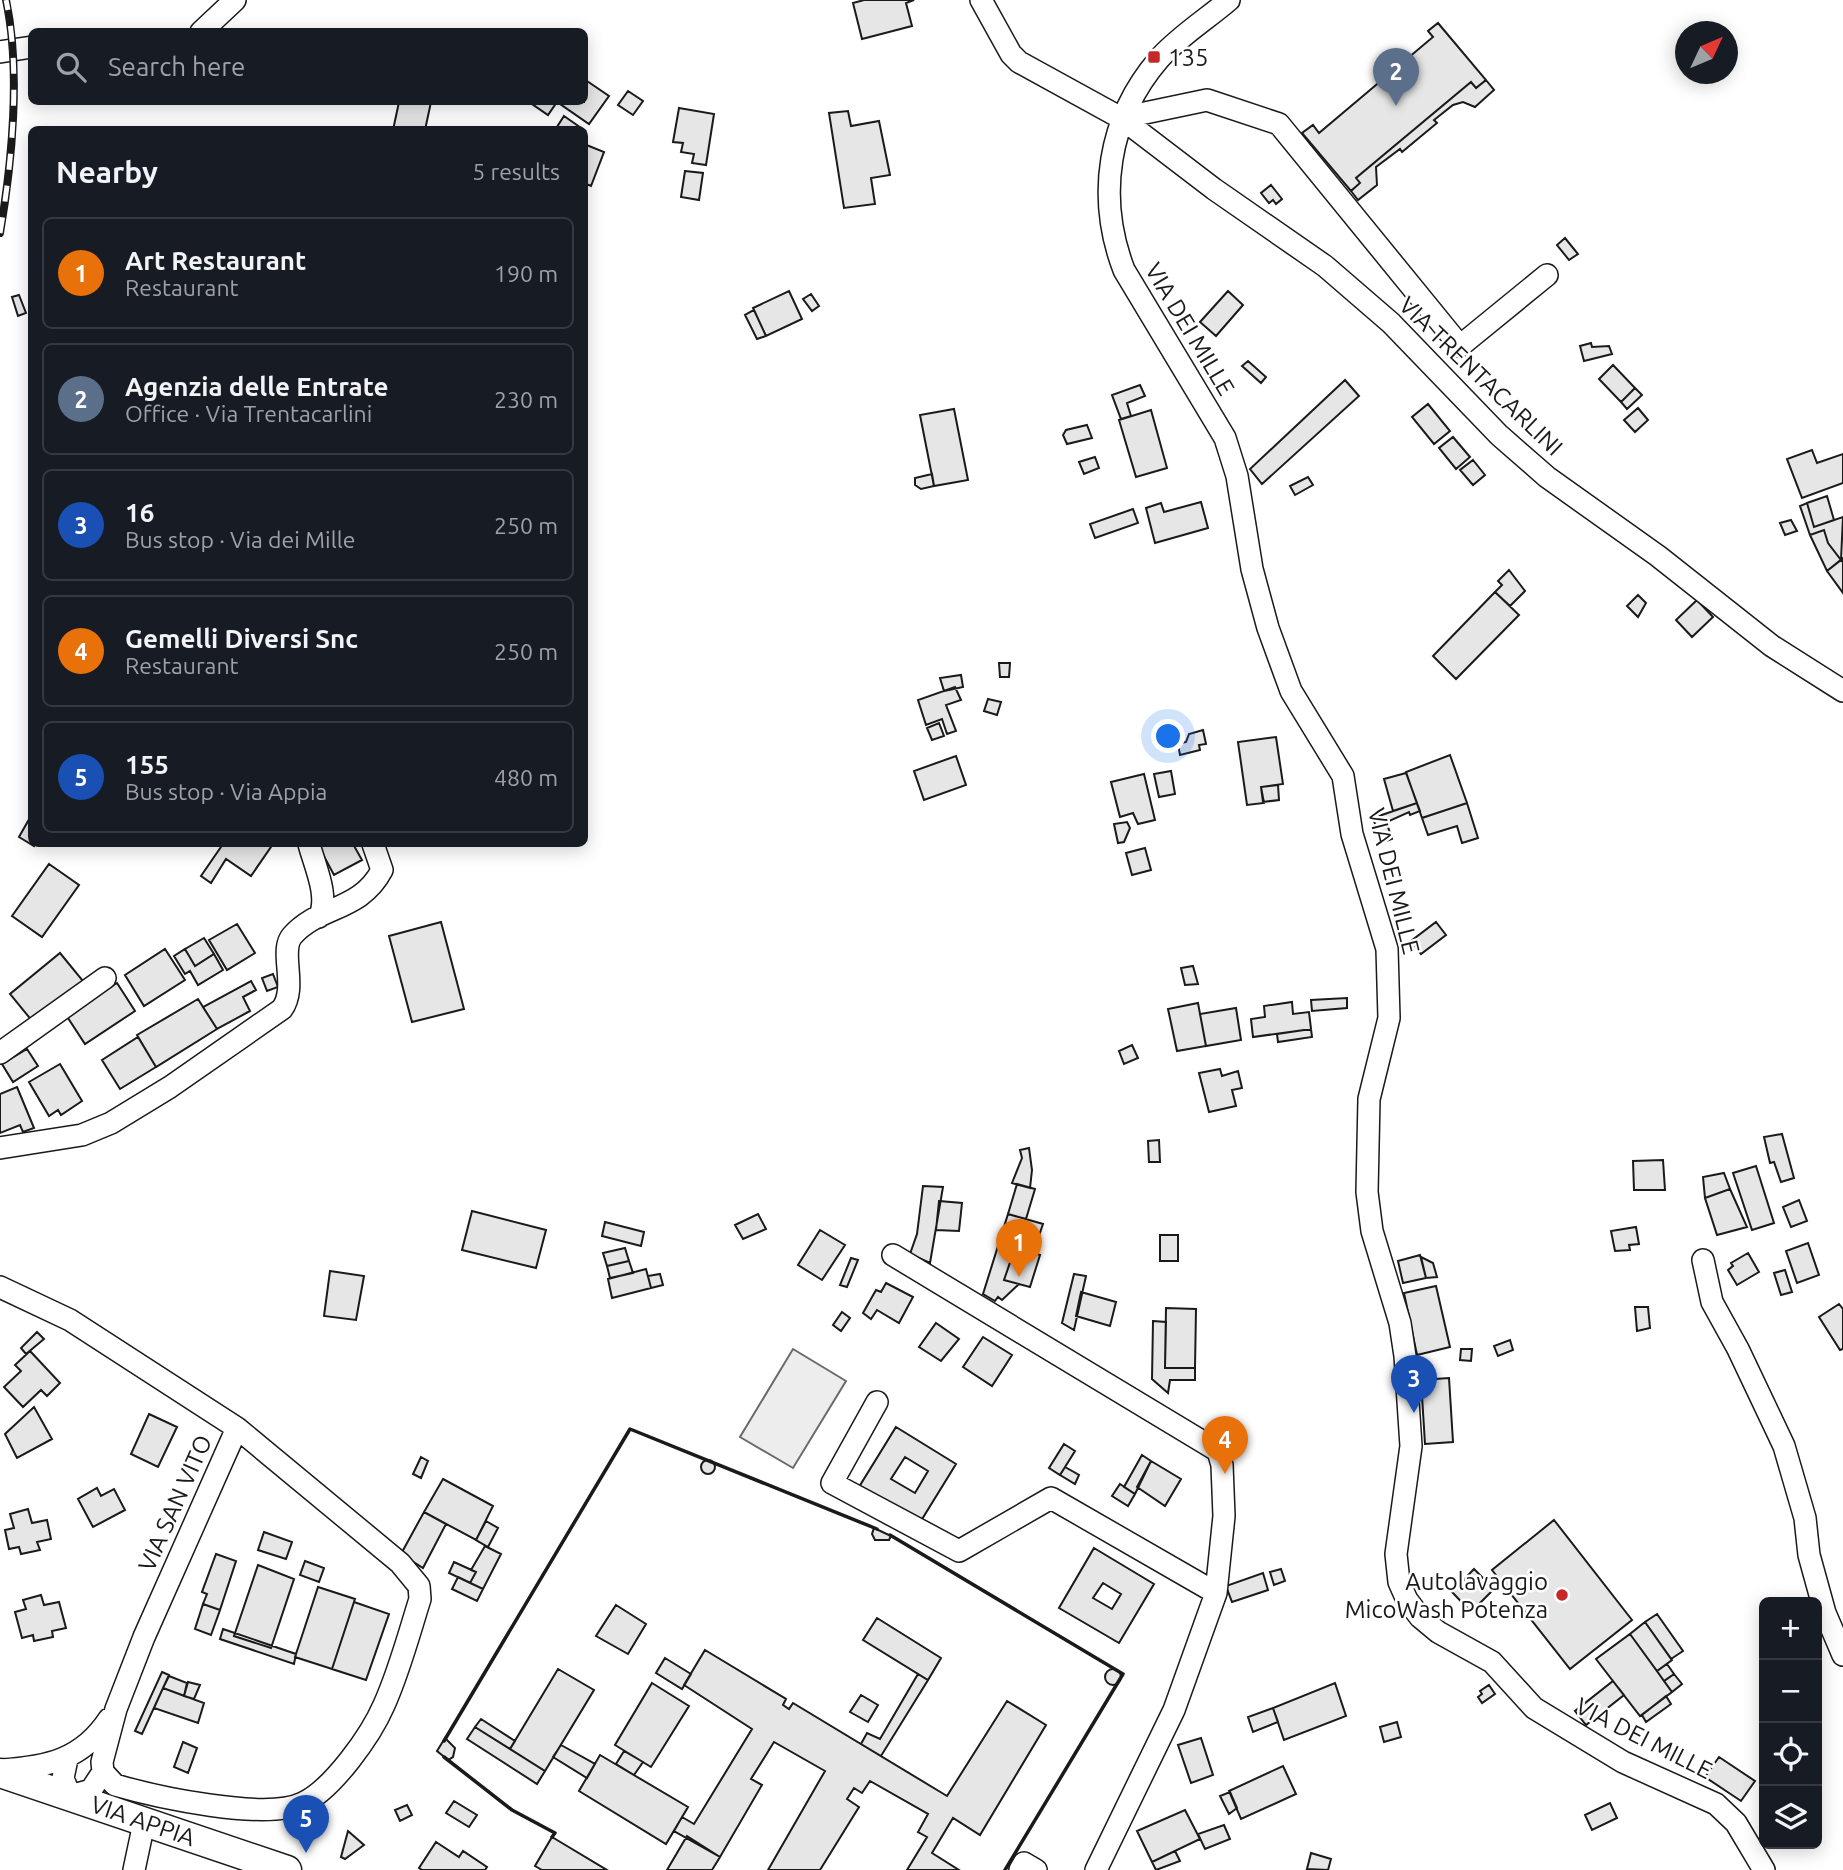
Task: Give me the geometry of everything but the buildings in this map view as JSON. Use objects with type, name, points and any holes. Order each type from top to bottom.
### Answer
[{"type":"main road","name":"VIA APPIA","points":[[0,1771],[70,1796],[119,1799],[144,1822],[287,1870]]},
{"type":"street","points":[[205,28],[235,0]]},
{"type":"street","points":[[981,0],[1011,54],[1019,62],[1121,118],[1207,100],[1279,124],[1460,346],[1547,275]]},
{"type":"street","name":"VIA DEI MILLE","points":[[1229,0],[1161,57],[1121,118],[1111,159],[1110,191],[1116,250],[1124,270],[1225,438],[1237,475],[1252,569],[1269,628],[1291,691],[1343,776],[1352,834],[1387,949],[1389,1018],[1369,1099],[1367,1192],[1372,1231],[1400,1323],[1405,1356],[1411,1446],[1396,1554],[1399,1582],[1407,1600],[1420,1617],[1438,1632],[1492,1662],[1534,1709],[1623,1762],[1716,1804],[1736,1823],[1764,1870]]},
{"type":"street","points":[[0,52],[28,48]]},
{"type":"street","name":"VIA TRENTACARLINI","points":[[1121,118],[1353,288],[1499,435],[1547,477],[1658,556],[1772,646],[1843,691]]},
{"type":"street","points":[[310,847],[322,894],[323,910],[319,917]]},
{"type":"street","points":[[0,1148],[82,1135],[111,1123],[170,1087],[282,1009],[288,1001],[288,944],[291,937],[319,917],[346,906],[373,887],[382,870],[374,847]]},
{"type":"street","points":[[0,1053],[105,978]]},
{"type":"street","points":[[893,1255],[1218,1451],[1222,1465],[1224,1516],[1216,1593],[1174,1710],[1096,1870]]},
{"type":"street","points":[[1703,1260],[1712,1302],[1738,1349],[1784,1446],[1805,1518],[1808,1555],[1825,1613],[1843,1655]]},
{"type":"street","name":"VIA SAN VITO","points":[[0,1287],[70,1320],[237,1428],[144,1637],[116,1709],[104,1752],[103,1772]]},
{"type":"street","points":[[877,1402],[832,1483],[959,1551],[1051,1498],[1216,1593]]},
{"type":"street","points":[[67,1759],[63,1778],[70,1796],[91,1790],[103,1772],[119,1799],[266,1812],[304,1803],[321,1791],[347,1763],[384,1707],[418,1607],[419,1586],[406,1569],[237,1428]]},
{"type":"street","points":[[0,1771],[38,1768],[67,1759],[93,1740],[116,1709]]},
{"type":"street","points":[[134,1870],[144,1822]]},
{"type":"street","points":[[1020,1870],[1024,1863],[1036,1870]]},
{"type":"shaded area","points":[[793,1349],[846,1381],[793,1468],[740,1437]]},
{"type":"railway","points":[[0,233],[11,147],[14,86],[11,27],[6,0]]},
{"type":"wall","points":[[444,1741],[630,1429],[877,1529]]},
{"type":"wall","points":[[890,1535],[1123,1674],[1005,1870]]},
{"type":"wall","points":[[444,1757],[512,1810],[555,1833],[552,1837]]},
{"type":"place","name":"135","points":[[1154,57]]},
{"type":"place","name":"Agenzia delle Entrate","points":[[1396,106]]},
{"type":"place","name":"Art Restaurant","points":[[1019,1277]]},
{"type":"place","name":"16","points":[[1414,1413]]},
{"type":"place","name":"Gemelli Diversi Snc","points":[[1225,1474]]},
{"type":"place","name":"Autolavaggio MicoWash Potenza","points":[[1562,1595]]},
{"type":"place","name":"155","points":[[306,1853]]}]
